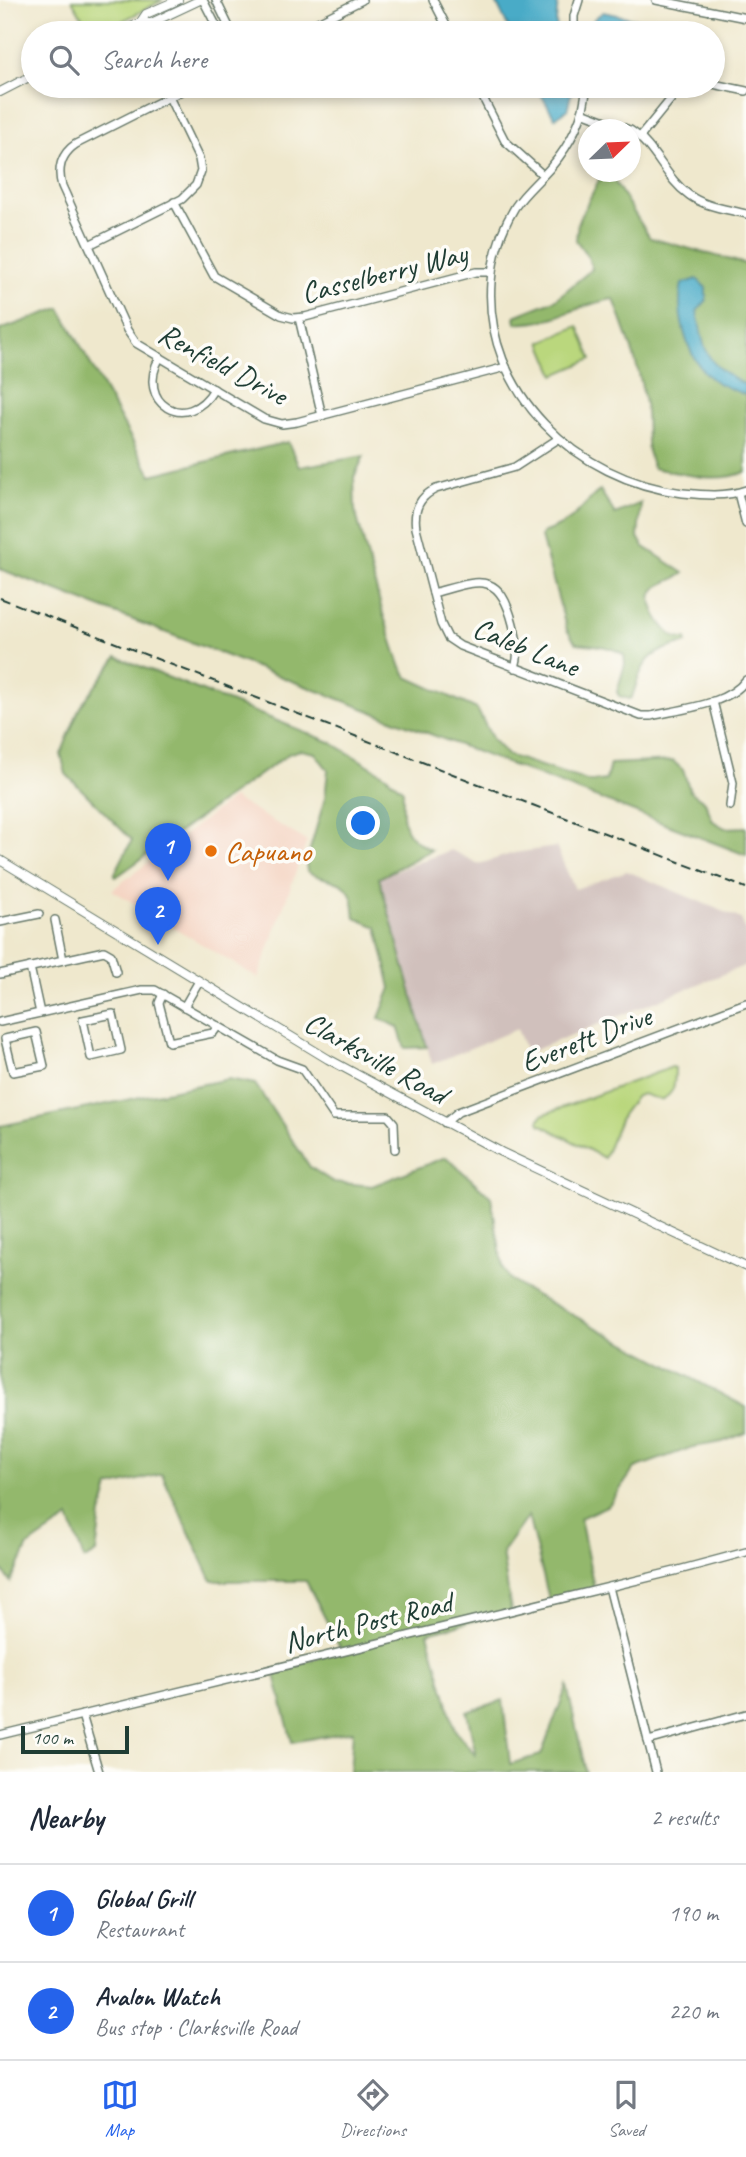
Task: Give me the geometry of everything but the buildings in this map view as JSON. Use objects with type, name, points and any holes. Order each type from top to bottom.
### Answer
[{"type":"street","points":[[141,21],[146,14],[178,0]]},
{"type":"street","points":[[155,21],[201,0],[213,21]]},
{"type":"street","points":[[216,0],[226,21]]},
{"type":"street","points":[[320,21],[362,0]]},
{"type":"street","points":[[433,0],[444,21]]},
{"type":"street","points":[[573,21],[579,0]]},
{"type":"street","points":[[656,0],[746,18]]},
{"type":"street","points":[[0,92],[21,81]]},
{"type":"street","points":[[725,87],[746,91]]},
{"type":"street","name":"Renfield Drive","points":[[167,98],[78,142],[64,156],[60,167],[60,181],[128,333],[137,344],[273,422],[291,424],[506,367]]},
{"type":"street","points":[[89,245],[193,190],[201,168],[197,153],[170,98]]},
{"type":"street","points":[[483,98],[504,139],[543,176]]},
{"type":"street","points":[[584,98],[582,112],[565,147],[521,199],[496,248],[490,295],[492,322],[506,367],[527,405],[558,439],[598,466],[643,485],[696,494],[742,491],[746,524]]},
{"type":"street","points":[[641,136],[672,98]]},
{"type":"street","points":[[582,112],[601,119]]},
{"type":"street","points":[[641,138],[687,194],[708,204],[746,214]]},
{"type":"street","name":"Casselberry Way","points":[[174,202],[216,278],[278,314],[299,318],[476,272],[492,272]]},
{"type":"street","points":[[299,318],[322,416]]},
{"type":"street","points":[[160,357],[153,372],[152,384],[157,398],[168,408],[180,412],[192,411],[205,402],[214,389]]},
{"type":"street","name":"Caleb Lane","points":[[558,439],[518,466],[436,489],[422,498],[416,511],[415,522],[442,629],[460,646],[638,716],[650,716],[713,701],[732,694],[746,680]]},
{"type":"street","points":[[433,593],[477,582],[491,585],[498,590],[508,604],[519,646],[515,668]]},
{"type":"street","points":[[713,701],[734,785],[730,806]]},
{"type":"street","name":"Clarksville Road","points":[[0,860],[328,1059],[445,1123],[746,1268]]},
{"type":"street","points":[[0,922],[38,914]]},
{"type":"street","points":[[55,920],[63,960]]},
{"type":"street","points":[[0,974],[104,951],[111,955],[116,972]]},
{"type":"street","points":[[30,967],[40,1013]]},
{"type":"street","points":[[184,1007],[200,981]]},
{"type":"street","points":[[5,1039],[36,1032],[44,1066],[13,1072],[5,1039],[1,1021],[142,990],[155,990],[276,1060],[302,1069],[334,1116],[388,1116],[394,1123],[395,1149]]},
{"type":"street","points":[[163,994],[159,1003],[169,1042],[213,1033],[218,1026]]},
{"type":"street","points":[[81,1003],[83,1020],[91,1056],[121,1050],[113,1014],[83,1020]]},
{"type":"street","name":"Everett Drive","points":[[445,1123],[458,1112],[746,1003]]},
{"type":"street","name":"North Post Road","points":[[0,1735],[746,1552]]},
{"type":"street","points":[[609,1587],[656,1772]]},
{"type":"street","points":[[648,1741],[746,1714]]},
{"type":"street","points":[[82,1715],[99,1772]]},
{"type":"shaded area","points":[[233,798],[307,841],[258,978],[112,890]]},
{"type":"shaded area","points":[[556,847],[575,889],[627,871],[741,919],[746,932],[746,965],[527,1053],[517,1029],[432,1064],[379,877],[451,850],[479,864],[514,853]]},
{"type":"green space","points":[[72,0],[163,0],[122,21],[84,21]]},
{"type":"green space","points":[[598,182],[615,182],[650,238],[746,264],[746,472],[711,478],[653,468],[647,444],[646,413],[640,377],[614,299],[541,321],[516,323],[515,316],[555,300],[592,269],[588,257],[576,240],[578,222]]},
{"type":"green space","points":[[60,308],[151,475],[288,442],[299,467],[364,456],[354,477],[355,510],[383,614],[400,665],[407,677],[477,709],[493,740],[507,755],[590,782],[606,780],[610,764],[673,761],[683,770],[690,791],[705,802],[713,821],[725,828],[746,827],[746,855],[0,569],[0,330]]},
{"type":"green space","points":[[578,326],[592,359],[555,375],[541,342]]},
{"type":"green space","points":[[600,490],[615,514],[641,503],[638,537],[643,546],[684,573],[655,589],[652,601],[656,616],[670,634],[686,639],[687,643],[655,654],[644,666],[629,699],[619,696],[617,692],[625,664],[624,655],[607,647],[576,643],[567,630],[541,537],[542,533],[569,520]]},
{"type":"green space","points":[[117,657],[330,742],[385,775],[403,790],[405,826],[413,838],[431,850],[379,878],[427,1047],[405,1048],[398,1027],[379,1018],[391,988],[377,927],[355,918],[352,898],[343,885],[307,871],[306,863],[325,798],[328,770],[315,753],[301,750],[290,753],[116,877],[114,875],[132,840],[66,774],[61,754],[80,707]]},
{"type":"green space","points":[[675,1068],[674,1083],[669,1095],[660,1100],[643,1094],[636,1096],[622,1115],[604,1158],[540,1124],[542,1115]]},
{"type":"green space","points":[[228,1079],[255,1084],[310,1167],[333,1182],[372,1186],[446,1157],[491,1197],[503,1268],[509,1278],[522,1288],[746,1407],[746,1433],[722,1442],[693,1447],[635,1468],[609,1505],[580,1518],[595,1593],[550,1603],[528,1516],[502,1552],[511,1611],[428,1633],[455,1730],[476,1756],[467,1712],[503,1700],[510,1764],[541,1755],[567,1686],[586,1772],[350,1772],[353,1731],[292,1742],[274,1671],[342,1651],[306,1581],[212,1581],[162,1474],[109,1487],[101,1514],[96,1553],[84,1559],[69,1518],[28,1546],[11,1582],[0,1566],[0,1126]]},
{"type":"water","points":[[495,0],[558,0],[556,21],[505,21]]},
{"type":"water","points":[[603,12],[645,21],[594,21]]},
{"type":"water","points":[[543,98],[570,98],[567,110],[555,118]]},
{"type":"water","points":[[697,279],[706,288],[706,301],[697,311],[705,348],[722,371],[746,385],[746,395],[716,382],[706,374],[691,351],[682,324],[680,296],[682,284]]},
{"type":"railway","points":[[0,598],[746,888]]},
{"type":"place","name":"Capuano","points":[[211,851]]},
{"type":"place","name":"Global Grill","points":[[168,881]]},
{"type":"place","name":"Avalon Watch","points":[[158,945]]}]
